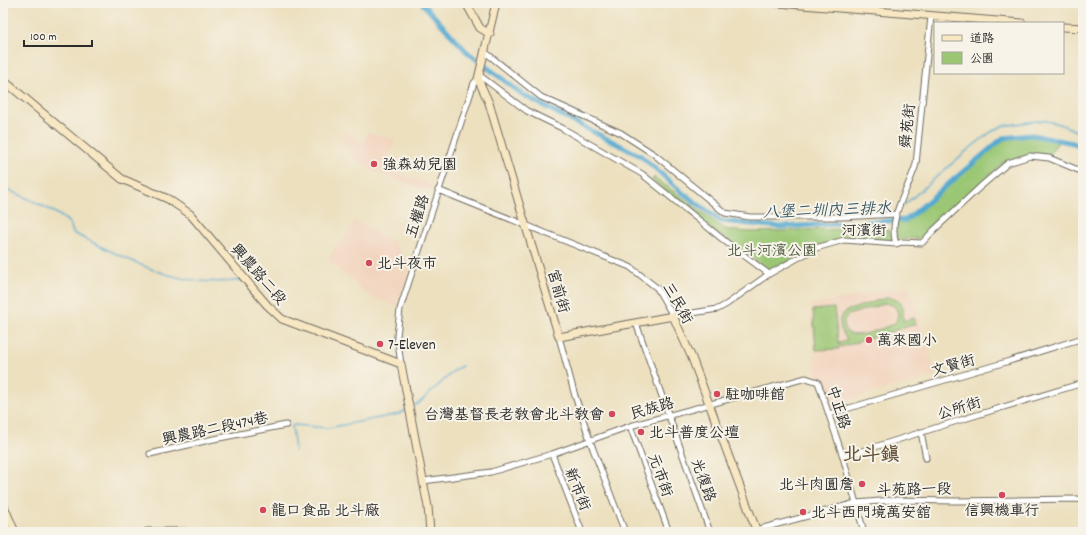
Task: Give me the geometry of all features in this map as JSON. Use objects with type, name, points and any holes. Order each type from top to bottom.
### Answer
[{"type":"street","points":[[466,3],[480,28],[490,34]]},
{"type":"street","points":[[496,3],[490,34],[479,75],[527,111],[562,128],[642,174],[726,242],[769,274]]},
{"type":"street","points":[[778,3],[1009,22]]},
{"type":"street","name":"舜苑街","points":[[896,244],[894,236],[896,214],[912,178],[916,164],[931,16]]},
{"type":"street","points":[[1064,27],[1083,28]]},
{"type":"street","points":[[484,54],[541,97],[621,133],[655,155],[725,213],[750,217],[842,217],[896,214]]},
{"type":"street","name":"五權路","points":[[401,364],[396,336],[400,309],[474,83],[479,75]]},
{"type":"street","name":"宮前街","points":[[479,75],[526,224],[590,440],[626,532]]},
{"type":"street","name":"興農路二段","points":[[3,80],[122,179],[168,199],[190,214],[267,305],[282,319],[401,364]]},
{"type":"street","name":"河濱街","points":[[559,337],[718,309],[769,274],[816,248],[844,240],[896,244],[902,242],[922,243],[980,187],[1008,163],[1030,156],[1049,158],[1083,172]]},
{"type":"street","name":"三民街","points":[[438,190],[630,267],[657,288],[674,316],[692,358],[756,531]]},
{"type":"street","name":"光復路","points":[[636,323],[710,532]]},
{"type":"street","name":"文賢街","points":[[829,414],[1083,338]]},
{"type":"street","points":[[401,364],[429,512],[430,532]]},
{"type":"street","name":"民族路","points":[[423,481],[491,472],[552,454],[630,426],[709,404],[806,378],[818,382]]},
{"type":"street","name":"中正路","points":[[818,382],[843,457],[864,532]]},
{"type":"street","name":"公所街","points":[[843,457],[1083,383]]},
{"type":"street","name":"興農路二段474巷","points":[[150,454],[209,440],[286,425]]},
{"type":"street","name":"元市街","points":[[630,426],[669,532]]},
{"type":"street","points":[[921,432],[926,458]]},
{"type":"street","name":"新市街","points":[[552,454],[582,532]]},
{"type":"street","name":"斗苑路一段","points":[[748,532],[856,503],[893,500],[1083,500]]},
{"type":"street","points":[[3,505],[15,532]]},
{"type":"street","points":[[147,532],[184,532]]},
{"type":"shaded area","name":"強森幼兒園","points":[[344,132],[349,132],[357,139],[364,141],[367,132],[395,140],[384,168],[432,186],[430,192],[372,170],[356,160],[349,146],[343,139]]},
{"type":"shaded area","name":"北斗夜市","points":[[356,221],[394,242],[410,267],[397,307],[367,295],[352,280],[327,260]]},
{"type":"shaded area","name":"萬來國小","points":[[909,287],[936,375],[833,404],[822,378],[816,375],[811,304]]},
{"type":"green space","points":[[1032,135],[1059,141],[1048,156],[1030,154],[1004,162],[920,238],[896,240],[895,220],[906,220],[918,211],[1003,138]]},
{"type":"green space","name":"北斗河濱公園","points":[[654,177],[725,229],[753,232],[821,229],[888,230],[894,240],[846,238],[815,247],[771,271],[712,230],[652,180]]},
{"type":"green space","points":[[888,297],[902,305],[903,321],[914,318],[916,324],[841,347],[839,342],[847,340],[841,330],[840,318],[846,311]],"holes":[[[886,303],[894,306],[898,315],[894,324],[868,333],[855,335],[845,330],[844,320],[848,315]]]},
{"type":"green space","points":[[834,308],[839,349],[816,350],[813,310]]},
{"type":"waterway","name":"八堡二圳內三排水","points":[[422,3],[467,52],[522,94],[641,156],[684,194],[721,221],[780,227],[906,220],[1003,138],[1032,135],[1073,143],[1083,149]]},
{"type":"waterway","points":[[904,205],[970,148],[991,132],[1002,126],[1043,120],[1060,124],[1083,134]]},
{"type":"waterway","points":[[3,189],[27,198],[56,213],[69,223],[73,233],[133,262],[154,270],[195,281],[218,282],[241,280]]},
{"type":"waterway","points":[[411,407],[419,403],[456,369],[462,366]]},
{"type":"waterway","points":[[295,451],[292,426],[328,428],[399,414],[408,409]]},
{"type":"place","name":"強森幼兒園","points":[[374,164]]},
{"type":"place","name":"北斗夜市","points":[[369,263]]},
{"type":"place","name":"萬來國小","points":[[869,340]]},
{"type":"place","name":"7-Eleven","points":[[380,344]]},
{"type":"place","name":"駐咖啡館","points":[[717,394]]},
{"type":"place","name":"台灣基督長老教會北斗教會","points":[[612,414]]},
{"type":"place","name":"北斗普度公壇","points":[[641,432]]},
{"type":"place","name":"北斗肉圓詹","points":[[862,484]]},
{"type":"place","name":"信興機車行","points":[[1002,495]]},
{"type":"place","name":"龍口食品 北斗廠","points":[[263,510]]},
{"type":"place","name":"北斗西門境萬安舘","points":[[803,512]]},
{"type":"district","name":"北斗鎮","points":[[871,453]]}]
